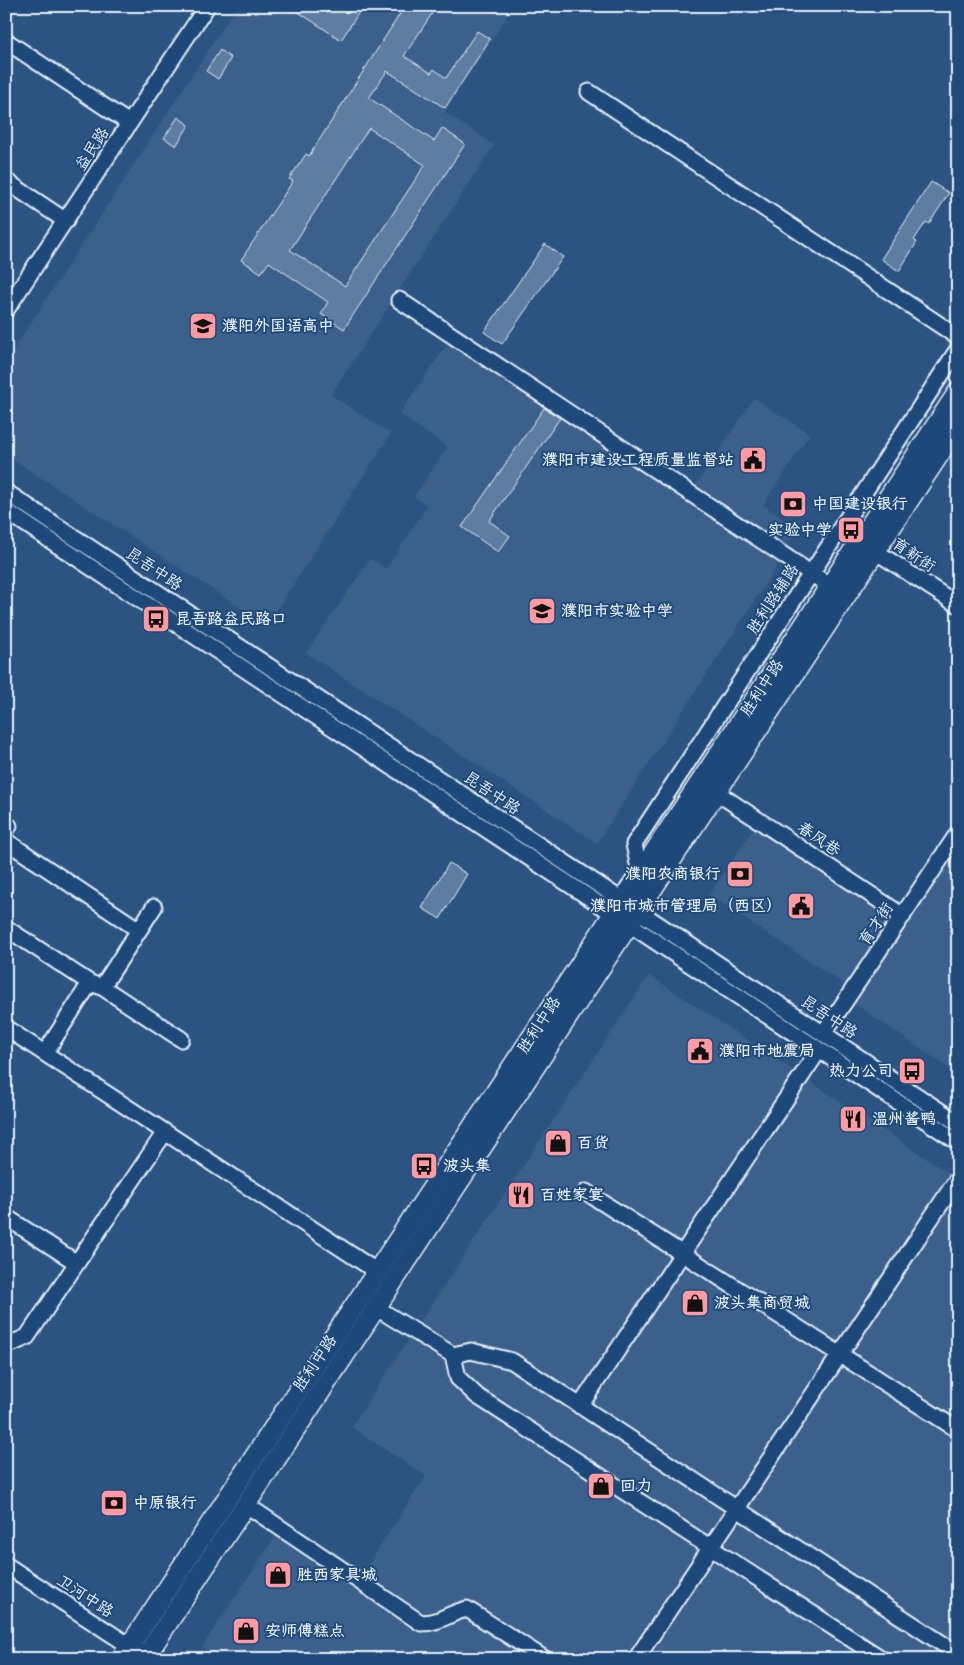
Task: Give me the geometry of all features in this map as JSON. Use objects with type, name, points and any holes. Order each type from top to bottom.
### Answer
[{"type":"main road","name":"胜利中路","points":[[148,1658],[245,1504],[375,1307],[625,912],[640,874],[958,392]]},
{"type":"main road","name":"胜利中路","points":[[125,1652],[376,1271],[625,912],[716,792],[958,426]]},
{"type":"street","name":"益民路","points":[[6,310],[207,6]]},
{"type":"street","points":[[6,41],[129,123]]},
{"type":"street","points":[[589,92],[958,337]]},
{"type":"street","points":[[6,180],[66,221]]},
{"type":"street","points":[[399,300],[830,586]]},
{"type":"street","name":"胜利路辅路","points":[[640,874],[634,844],[958,348]]},
{"type":"street","name":"昆吾中路","points":[[6,492],[625,912],[819,1050],[958,1142]]},
{"type":"street","name":"昆吾中路","points":[[6,511],[625,912],[824,1034],[958,1123]]},
{"type":"street","name":"育新街","points":[[876,551],[958,605]]},
{"type":"street","name":"春风巷","points":[[716,792],[902,916]]},
{"type":"street","name":"育才街","points":[[824,1034],[958,834]]},
{"type":"street","points":[[6,841],[139,930]]},
{"type":"street","points":[[45,1053],[139,930],[154,907]]},
{"type":"street","points":[[6,928],[181,1040]]},
{"type":"street","points":[[6,1028],[376,1271]]},
{"type":"street","points":[[580,1406],[819,1050]]},
{"type":"street","points":[[6,1346],[26,1337],[165,1132]]},
{"type":"street","points":[[636,1659],[958,1178]]},
{"type":"street","points":[[586,1192],[958,1430]]},
{"type":"street","points":[[6,1216],[77,1263]]},
{"type":"street","points":[[375,1307],[453,1356],[458,1378],[477,1396],[882,1659]]},
{"type":"street","points":[[453,1356],[471,1351],[512,1361],[958,1654]]},
{"type":"street","points":[[245,1504],[421,1623],[436,1623],[451,1613],[467,1609],[545,1659]]},
{"type":"street","name":"卫河中路","points":[[6,1565],[125,1652],[148,1658]]},
{"type":"shaded area","name":"濮阳外国语高中","points":[[237,6],[514,6],[445,112],[494,145],[331,395],[391,434],[267,625],[6,455],[6,361]]},
{"type":"shaded area","name":"濮阳市实验中学","points":[[450,340],[780,562],[597,843],[306,653],[370,559],[386,569],[427,506],[414,497],[447,447],[399,414]]},
{"type":"shaded area","name":"濮阳市建设工程质量监督站","points":[[754,398],[810,434],[763,505],[798,529],[786,547],[695,487]]},
{"type":"shaded area","name":"濮阳市城市管理局（西区）","points":[[756,825],[893,917],[847,986],[709,895]]},
{"type":"shaded area","points":[[958,842],[958,1074],[850,1001]]},
{"type":"shaded area","name":"波头集商贸城","points":[[649,975],[958,1179],[958,1659],[220,1659],[202,1647],[286,1520],[364,1571],[426,1476],[351,1427]]},
{"type":"building","points":[[289,6],[363,6],[341,40]]},
{"type":"building","points":[[405,6],[437,6],[404,56],[431,73],[434,69],[446,78],[477,31],[490,39],[445,108],[387,71],[369,98],[434,141],[442,128],[465,144],[344,329],[321,314],[328,302],[269,262],[261,273],[241,260],[293,181],[289,179],[306,154],[309,156]],"holes":[[[369,128],[425,165],[345,286],[290,250]]]},
{"type":"building","points":[[220,50],[231,58],[218,79],[206,71]]},
{"type":"building","points":[[178,117],[189,125],[176,146],[164,138]]},
{"type":"building","points":[[931,182],[949,193],[929,224],[926,222],[914,240],[917,242],[899,271],[881,259]]},
{"type":"building","points":[[545,244],[563,257],[502,344],[484,332]]},
{"type":"building","points":[[544,408],[560,418],[489,521],[510,536],[498,552],[462,527]]},
{"type":"building","points":[[449,863],[467,874],[440,919],[422,908]]},
{"type":"place","name":"濮阳外国语高中","points":[[203,326]]},
{"type":"place","name":"濮阳市建设工程质量监督站","points":[[753,460]]},
{"type":"place","name":"中国建设银行","points":[[793,504]]},
{"type":"place","name":"实验中学","points":[[851,530]]},
{"type":"place","name":"濮阳市实验中学","points":[[542,611]]},
{"type":"place","name":"昆吾路益民路口","points":[[156,619]]},
{"type":"place","name":"濮阳农商银行","points":[[740,874]]},
{"type":"place","name":"濮阳市城市管理局（西区）","points":[[801,906]]},
{"type":"place","name":"濮阳市地震局","points":[[700,1051]]},
{"type":"place","name":"热力公司","points":[[912,1071]]},
{"type":"place","name":"温州酱鸭","points":[[853,1119]]},
{"type":"place","name":"百货","points":[[558,1143]]},
{"type":"place","name":"波头集","points":[[424,1166]]},
{"type":"place","name":"百姓家宴","points":[[521,1195]]},
{"type":"place","name":"波头集商贸城","points":[[695,1303]]},
{"type":"place","name":"回力","points":[[601,1486]]},
{"type":"place","name":"中原银行","points":[[114,1503]]},
{"type":"place","name":"胜西家具城","points":[[278,1575]]},
{"type":"place","name":"安师傅糕点","points":[[246,1631]]}]
